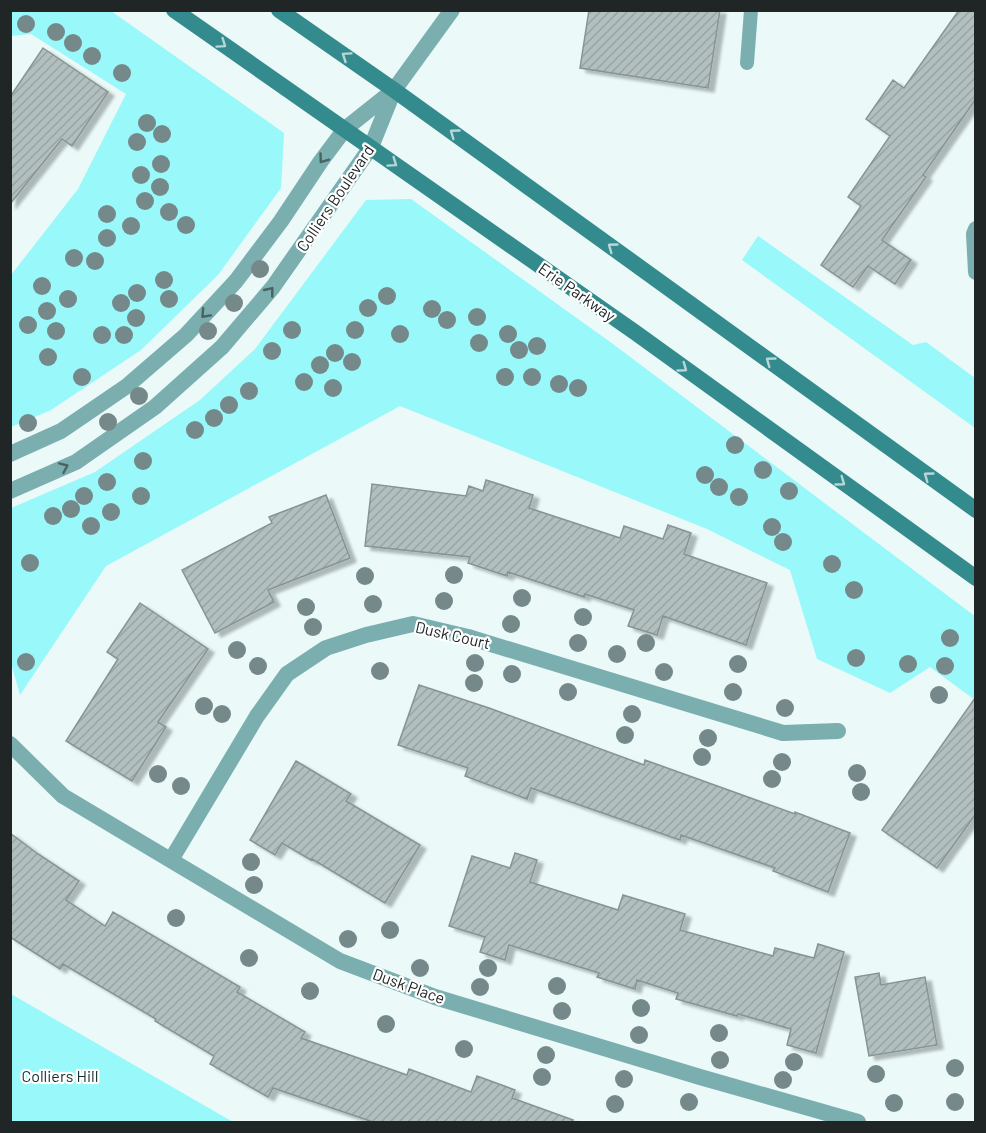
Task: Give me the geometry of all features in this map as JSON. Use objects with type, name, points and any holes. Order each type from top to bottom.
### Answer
[{"type":"main road","name":"Erie Parkway","points":[[174,10],[636,333],[975,578]]},
{"type":"main road","points":[[279,10],[394,90],[975,510]]},
{"type":"street","points":[[394,90],[452,10]]},
{"type":"street","name":"Colliers Boulevard","points":[[10,454],[61,431],[127,386],[186,335],[236,281],[345,129],[394,90]]},
{"type":"street","name":"Colliers Boulevard","points":[[10,491],[76,462],[155,407],[222,347],[273,287],[371,147],[394,90]]},
{"type":"street","points":[[975,229],[975,272]]},
{"type":"street","name":"Dusk Court","points":[[171,860],[257,716],[287,674],[326,648],[412,624],[468,637],[783,733],[838,731]]},
{"type":"street","name":"Dusk Place","points":[[10,744],[63,796],[340,961],[435,997],[858,1122]]},
{"type":"lane","points":[[747,63],[751,10]]},
{"type":"green space","points":[[11,10],[111,11],[284,133],[281,188],[218,275],[141,350],[51,410],[11,427],[11,275],[78,189],[126,94],[31,34],[11,36]]},
{"type":"green space","points":[[411,199],[613,344],[976,617],[975,700],[930,667],[890,693],[817,659],[790,570],[707,529],[400,406],[106,566],[20,695],[11,663],[11,508],[95,472],[200,400],[255,349],[366,200]]},
{"type":"green space","points":[[758,236],[913,345],[926,342],[975,378],[975,428],[742,260]]},
{"type":"green space","name":"Colliers Hill","points":[[11,994],[233,1122],[11,1122]]},
{"type":"building","points":[[589,10],[720,10],[708,88],[580,68]]},
{"type":"building","points":[[959,10],[975,10],[975,100],[923,175],[926,177],[882,240],[911,260],[895,284],[868,266],[853,287],[821,265],[861,206],[848,197],[890,136],[866,119],[893,80],[904,88]]},
{"type":"building","points":[[43,48],[108,92],[72,146],[62,139],[10,204],[10,97]]},
{"type":"building","points":[[486,480],[533,495],[529,508],[620,538],[624,526],[663,539],[668,525],[691,533],[684,554],[767,583],[746,645],[663,616],[657,635],[628,626],[634,610],[585,594],[584,597],[508,572],[507,576],[468,563],[470,557],[365,546],[372,484],[466,496],[469,486],[483,491]]},
{"type":"building","points":[[326,495],[350,558],[268,590],[274,602],[215,633],[182,570],[272,523],[269,517]]},
{"type":"building","points":[[140,603],[208,649],[158,722],[166,727],[132,781],[66,741],[118,659],[107,652]]},
{"type":"building","points":[[419,685],[644,765],[645,760],[850,833],[828,892],[773,871],[775,868],[681,835],[680,840],[531,788],[527,799],[465,776],[468,768],[398,745]]},
{"type":"building","points":[[975,698],[975,815],[937,868],[882,830]]},
{"type":"building","points":[[296,761],[351,794],[346,801],[420,845],[385,903],[282,843],[275,855],[250,840]]},
{"type":"building","points":[[10,833],[79,881],[66,900],[105,926],[113,912],[240,987],[237,992],[305,1032],[301,1038],[407,1075],[409,1069],[471,1092],[477,1076],[515,1090],[512,1098],[573,1120],[572,1122],[373,1122],[273,1088],[268,1097],[210,1064],[214,1056],[155,1021],[156,1019],[63,964],[60,969],[10,937]]},
{"type":"building","points":[[515,853],[537,860],[530,882],[618,910],[623,895],[685,914],[680,930],[773,956],[775,948],[814,958],[818,944],[844,952],[816,1053],[787,1045],[791,1029],[676,999],[678,993],[637,980],[635,989],[597,977],[599,973],[509,945],[505,960],[480,952],[485,937],[449,926],[472,856],[510,868]]},
{"type":"building","points":[[879,973],[881,985],[925,977],[937,1045],[869,1056],[855,977]]}]
